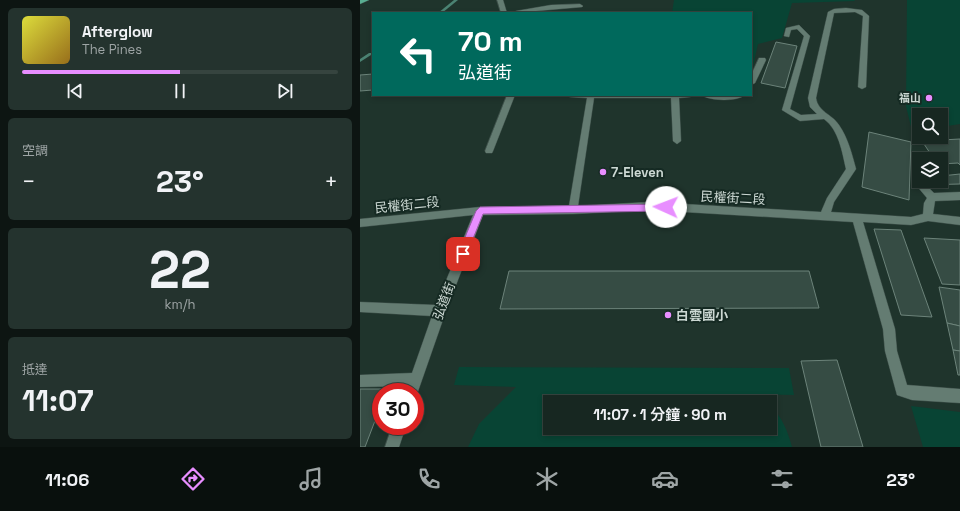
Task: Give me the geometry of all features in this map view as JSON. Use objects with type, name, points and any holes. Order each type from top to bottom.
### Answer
[{"type":"highway","points":[[360,2],[365,0]]},
{"type":"street","points":[[500,0],[504,12]]},
{"type":"street","points":[[522,12],[551,7],[580,6]]},
{"type":"street","points":[[825,215],[830,201],[851,169],[847,151],[839,132],[833,122],[816,110],[812,98],[831,12],[858,10],[866,16],[862,87]]},
{"type":"street","points":[[788,36],[788,29],[799,27],[807,36],[786,110],[800,118],[826,116]]},
{"type":"street","points":[[752,81],[762,60]]},
{"type":"street","points":[[489,151],[511,96]]},
{"type":"street","points":[[573,210],[590,96]]},
{"type":"street","points":[[675,96],[677,141]]},
{"type":"street","points":[[713,96],[730,98],[737,96]]},
{"type":"street","points":[[924,188],[932,198]]},
{"type":"street","points":[[932,198],[960,196]]},
{"type":"street","points":[[928,217],[929,203],[932,198]]},
{"type":"street","name":"民權街二段","points":[[360,223],[480,211],[573,210],[650,206],[911,221],[928,217],[960,221]]},
{"type":"street","name":"弘道街","points":[[414,383],[440,311],[480,211]]},
{"type":"street","points":[[857,218],[889,328],[891,351],[902,390],[912,393],[960,396]]},
{"type":"street","points":[[360,307],[440,311]]},
{"type":"street","points":[[360,381],[415,379]]},
{"type":"street","points":[[392,447],[396,435]]},
{"type":"green space","points":[[674,0],[855,1],[792,3],[782,38],[758,44],[752,71],[752,12],[672,12]]},
{"type":"green space","points":[[907,0],[960,0],[960,124],[948,126],[948,108],[912,108],[912,131],[906,106]]},
{"type":"green space","points":[[459,367],[789,368],[794,395],[543,395],[543,435],[777,435],[777,414],[789,436],[792,447],[468,447],[479,424],[516,387],[454,385]]},
{"type":"green space","points":[[911,406],[960,412],[960,447],[923,447]]},
{"type":"building","points":[[776,42],[797,46],[785,88],[761,83]]},
{"type":"building","points":[[372,74],[372,90],[360,91],[360,75]]},
{"type":"building","points":[[869,132],[911,142],[909,200],[862,187]]},
{"type":"building","points":[[960,139],[960,165],[958,163],[948,164],[948,152],[929,152],[924,144],[948,144],[948,140]]},
{"type":"building","points":[[960,174],[960,184],[948,184],[948,175]]},
{"type":"building","points":[[874,229],[901,230],[932,317],[901,315]]},
{"type":"building","points":[[924,238],[960,240],[960,285],[942,284]]},
{"type":"building","points":[[509,271],[809,271],[819,308],[500,309]]},
{"type":"building","points":[[939,287],[960,290],[960,326],[947,323]]},
{"type":"building","points":[[947,323],[960,326],[960,351],[953,350]]},
{"type":"building","points":[[953,350],[960,351],[960,375],[958,375]]},
{"type":"building","points":[[837,360],[863,447],[821,447],[801,361]]},
{"type":"building","points":[[360,389],[372,389],[372,429],[365,447],[360,447]]},
{"type":"waterway","points":[[441,12],[456,0]]},
{"type":"waterway","points":[[360,61],[372,54]]},
{"type":"place","name":"福山","points":[[929,98]]},
{"type":"place","name":"7-Eleven","points":[[603,172]]},
{"type":"place","name":"白雲國小","points":[[668,315]]},
{"type":"route","points":[[463,254],[480,211],[573,210],[650,206],[666,207]]}]
